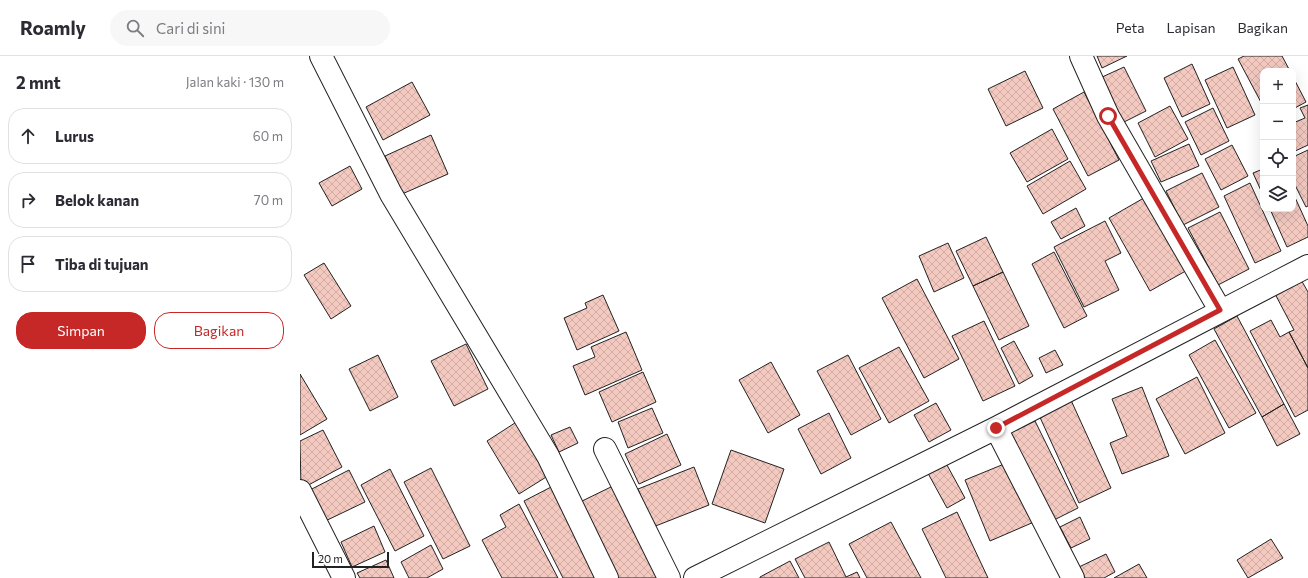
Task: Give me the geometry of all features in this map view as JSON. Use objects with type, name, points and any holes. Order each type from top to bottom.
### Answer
[{"type":"street","points":[[322,56],[391,194],[548,456],[607,578]]},
{"type":"street","points":[[1080,56],[1108,116],[1220,310]]},
{"type":"street","points":[[695,578],[996,428],[1220,310],[1308,266]]},
{"type":"street","points":[[996,428],[1073,578]]},
{"type":"street","points":[[605,449],[669,578]]},
{"type":"street","points":[[300,491],[344,578]]},
{"type":"building","points":[[1097,56],[1127,56],[1102,68]]},
{"type":"building","points":[[1244,56],[1282,56],[1288,68],[1260,68],[1260,100],[1238,59]]},
{"type":"building","points":[[1192,64],[1210,104],[1182,117],[1164,78]]},
{"type":"building","points":[[1124,67],[1146,111],[1122,123],[1100,78]]},
{"type":"building","points":[[1233,67],[1255,115],[1227,128],[1205,80]]},
{"type":"building","points":[[1025,71],[1043,108],[1006,126],[988,89]]},
{"type":"building","points":[[412,82],[430,115],[383,140],[366,107]]},
{"type":"building","points":[[1296,83],[1306,102],[1296,107]]},
{"type":"building","points":[[1084,92],[1119,160],[1088,176],[1053,109]]},
{"type":"building","points":[[1308,105],[1308,145],[1296,151],[1296,122],[1305,118],[1300,108]]},
{"type":"building","points":[[1170,106],[1188,139],[1155,157],[1138,123]]},
{"type":"building","points":[[1213,108],[1229,141],[1201,155],[1185,122]]},
{"type":"building","points":[[1052,129],[1068,159],[1027,182],[1010,153]]},
{"type":"building","points":[[431,135],[448,174],[402,194],[385,156]]},
{"type":"building","points":[[1189,144],[1199,166],[1161,182],[1151,161]]},
{"type":"building","points":[[1232,145],[1248,176],[1221,190],[1205,159]]},
{"type":"building","points":[[1308,150],[1308,206],[1306,207],[1296,187],[1296,156]]},
{"type":"building","points":[[1070,161],[1086,189],[1043,214],[1027,186]]},
{"type":"building","points":[[350,166],[362,189],[332,206],[319,183]]},
{"type":"building","points":[[1260,170],[1260,188],[1253,173]]},
{"type":"building","points":[[1202,173],[1219,207],[1183,225],[1166,191]]},
{"type":"building","points":[[1250,183],[1260,205],[1260,212],[1263,212],[1281,251],[1255,263],[1224,196]]},
{"type":"building","points":[[1149,195],[1191,268],[1150,291],[1109,218]]},
{"type":"building","points":[[1296,200],[1308,226],[1308,237],[1287,247],[1271,212],[1296,212]]},
{"type":"building","points":[[1076,208],[1085,226],[1061,239],[1051,222]]},
{"type":"building","points":[[1220,212],[1249,269],[1218,285],[1188,228]]},
{"type":"building","points":[[1105,221],[1121,253],[1105,261],[1119,290],[1084,307],[1054,247]]},
{"type":"building","points":[[986,237],[1003,272],[973,286],[956,251]]},
{"type":"building","points":[[948,243],[964,278],[934,292],[919,256]]},
{"type":"building","points":[[1054,252],[1087,316],[1064,328],[1032,264]]},
{"type":"building","points":[[324,263],[351,306],[331,319],[304,275]]},
{"type":"building","points":[[1003,272],[1029,326],[999,340],[973,286]]},
{"type":"building","points":[[1300,278],[1308,292],[1308,368],[1289,332],[1294,330],[1274,292]]},
{"type":"building","points":[[917,279],[959,359],[924,378],[882,298]]},
{"type":"building","points":[[603,295],[619,331],[577,350],[564,318],[587,308],[585,303]]},
{"type":"building","points":[[1237,316],[1284,404],[1262,417],[1214,329]]},
{"type":"building","points":[[1271,320],[1280,337],[1289,332],[1308,368],[1308,410],[1295,417],[1250,331]]},
{"type":"building","points":[[984,321],[1015,386],[983,401],[952,336]]},
{"type":"building","points":[[626,332],[642,370],[585,395],[573,366],[595,357],[591,347]]},
{"type":"building","points":[[1215,340],[1256,413],[1229,428],[1189,355]]},
{"type":"building","points":[[1014,341],[1033,376],[1019,384],[1001,348]]},
{"type":"building","points":[[466,344],[488,389],[454,406],[431,361]]},
{"type":"building","points":[[899,347],[929,401],[889,423],[859,368]]},
{"type":"building","points":[[1055,350],[1063,365],[1046,373],[1039,358]]},
{"type":"building","points":[[378,355],[398,397],[370,411],[349,369]]},
{"type":"building","points":[[848,355],[881,419],[851,435],[817,371]]},
{"type":"building","points":[[771,362],[800,415],[768,433],[739,380]]},
{"type":"building","points":[[643,372],[656,402],[612,422],[599,392]]},
{"type":"building","points":[[300,374],[327,419],[300,435]]},
{"type":"building","points":[[1197,377],[1225,433],[1185,454],[1156,399]]},
{"type":"building","points":[[1142,387],[1169,456],[1122,474],[1110,443],[1127,436],[1112,399]]},
{"type":"building","points":[[1070,398],[1111,488],[1079,503],[1038,413]]},
{"type":"building","points":[[936,403],[951,430],[929,442],[914,415]]},
{"type":"building","points":[[1284,404],[1300,434],[1277,446],[1262,417]]},
{"type":"building","points":[[652,408],[663,433],[628,448],[618,422]]},
{"type":"building","points":[[829,413],[851,458],[821,474],[798,429]]},
{"type":"building","points":[[518,421],[551,474],[519,494],[487,441]]},
{"type":"building","points":[[1035,421],[1078,508],[1050,522],[1008,434]]},
{"type":"building","points":[[570,427],[578,443],[559,452],[551,435]]},
{"type":"building","points":[[323,430],[342,467],[301,489],[300,441]]},
{"type":"building","points":[[667,434],[681,465],[639,484],[625,454]]},
{"type":"building","points":[[731,450],[784,469],[765,523],[712,504]]},
{"type":"building","points":[[942,456],[965,498],[947,508],[924,466]]},
{"type":"building","points":[[1009,462],[1034,522],[990,541],[965,480]]},
{"type":"building","points":[[694,467],[709,505],[653,527],[638,489]]},
{"type":"building","points":[[431,468],[470,546],[443,559],[404,482]]},
{"type":"building","points":[[390,469],[424,536],[395,551],[361,485]]},
{"type":"building","points":[[349,470],[365,502],[319,524],[304,493]]},
{"type":"building","points":[[555,485],[601,578],[563,578],[524,501]]},
{"type":"building","points":[[615,485],[657,578],[613,578],[578,503]]},
{"type":"building","points":[[519,504],[558,578],[502,578],[482,540],[506,527],[500,515]]},
{"type":"building","points":[[957,512],[988,578],[946,578],[922,529]]},
{"type":"building","points":[[1080,517],[1090,539],[1071,548],[1060,527]]},
{"type":"building","points":[[891,522],[921,578],[867,578],[849,544]]},
{"type":"building","points":[[374,526],[385,552],[352,567],[341,542]]},
{"type":"building","points":[[1271,539],[1283,558],[1248,578],[1237,560]]},
{"type":"building","points":[[829,542],[846,577],[857,572],[860,578],[805,578],[795,559]]},
{"type":"building","points":[[431,545],[443,569],[427,578],[409,578],[401,562]]},
{"type":"building","points":[[1106,554],[1115,572],[1104,578],[1085,578],[1079,567]]},
{"type":"building","points":[[386,560],[394,578],[360,578],[357,573]]},
{"type":"building","points":[[790,561],[799,578],[760,578],[760,577]]},
{"type":"building","points":[[1139,564],[1147,578],[1114,578]]},
{"type":"route","points":[[996,428],[1220,310],[1108,116]]}]
